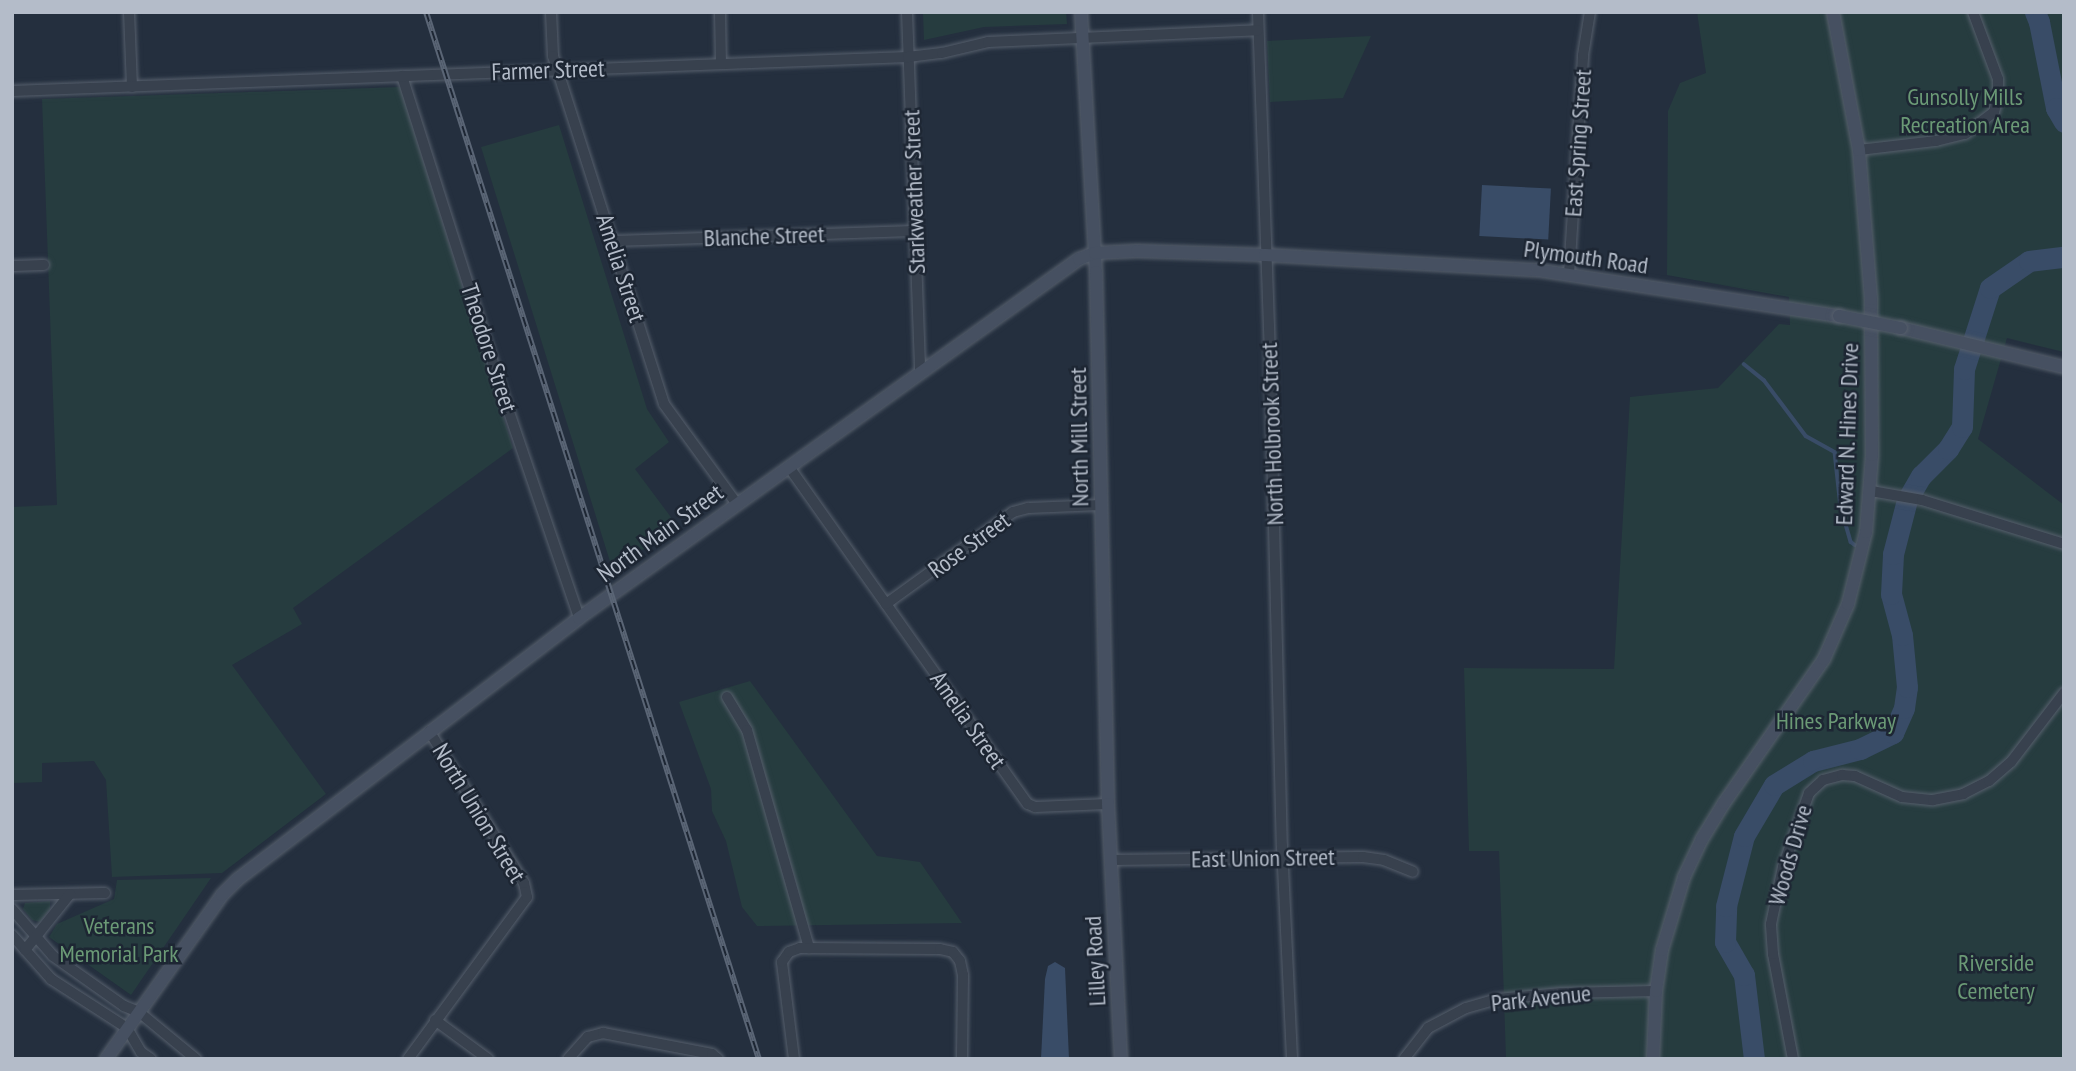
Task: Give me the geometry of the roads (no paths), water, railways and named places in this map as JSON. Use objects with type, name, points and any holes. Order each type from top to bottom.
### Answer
[{"type":"main road","name":"North Mill Street","points":[[1081,12],[1095,253],[1110,860]]},
{"type":"main road","name":"Edward N. Hines Drive","points":[[1653,1059],[1656,991],[1672,915],[1702,839],[1810,682],[1836,634],[1858,568],[1871,491],[1871,299],[1859,150],[1833,12]]},
{"type":"main road","name":"Plymouth Road","points":[[1095,253],[1265,255],[1478,266],[1569,274],[1839,316],[1941,336],[2064,367]]},
{"type":"main road","name":"North Main Street","points":[[106,1059],[222,895],[260,862],[579,618],[920,371],[1069,266],[1095,253]]},
{"type":"main road","name":"Lilley Road","points":[[1110,860],[1121,1059]]},
{"type":"street","points":[[129,12],[132,87]]},
{"type":"street","name":"Amelia Street","points":[[551,12],[552,56],[664,404],[737,504]]},
{"type":"street","points":[[719,12],[721,63]]},
{"type":"street","name":"Starkweather Street","points":[[907,12],[920,371]]},
{"type":"street","name":"North Holbrook Street","points":[[1258,12],[1282,856],[1292,1059]]},
{"type":"street","name":"East Spring Street","points":[[1569,274],[1583,55],[1590,12]]},
{"type":"street","points":[[1859,150],[1936,141],[1965,134],[1993,112],[1998,97],[1998,79],[1973,12]]},
{"type":"street","name":"Farmer Street","points":[[12,91],[908,57],[942,53],[988,42],[1258,30]]},
{"type":"street","name":"Theodore Street","points":[[402,76],[506,403],[579,618]]},
{"type":"street","name":"Blanche Street","points":[[612,242],[915,231]]},
{"type":"street","points":[[12,266],[44,265]]},
{"type":"street","name":"Amelia Street","points":[[789,467],[1031,806],[1108,804]]},
{"type":"street","points":[[1871,491],[1896,493],[1922,500],[2064,544]]},
{"type":"street","name":"Rose Street","points":[[886,604],[1013,512],[1028,508],[1102,505]]},
{"type":"street","name":"Woods Drive","points":[[1793,1059],[1773,954],[1771,925],[1783,867],[1808,793],[1823,780],[1842,775],[1855,776],[1902,797],[1933,800],[1963,794],[1989,780],[2011,762],[2064,693]]},
{"type":"street","points":[[727,697],[747,730],[809,948]]},
{"type":"street","name":"North Union Street","points":[[429,731],[526,887],[524,901],[435,1020]]},
{"type":"street","name":"East Union Street","points":[[1110,860],[1282,856],[1374,858],[1413,872]]},
{"type":"street","points":[[12,895],[105,893]]},
{"type":"street","points":[[25,950],[71,894]]},
{"type":"street","points":[[12,909],[53,956],[139,1012],[196,1059]]},
{"type":"street","points":[[12,935],[51,979],[128,1028],[141,1052],[151,1059]]},
{"type":"street","points":[[794,1059],[782,962],[789,952],[809,948],[940,949],[954,952],[960,961],[963,975],[962,1059]]},
{"type":"street","name":"Park Avenue","points":[[1404,1059],[1429,1028],[1466,1008],[1498,999],[1562,993],[1656,991]]},
{"type":"street","points":[[408,1059],[435,1020],[488,1059]]},
{"type":"street","points":[[568,1059],[588,1037],[603,1033],[712,1054],[718,1059]]},
{"type":"water","points":[[1482,185],[1551,189],[1548,240],[1479,236]]},
{"type":"water","points":[[1055,962],[1065,968],[1069,1059],[1041,1059],[1045,979],[1048,966]]},
{"type":"waterway","points":[[2035,12],[2056,108],[2064,122]]},
{"type":"waterway","points":[[1754,1059],[1744,975],[1725,942],[1726,906],[1744,836],[1774,785],[1813,761],[1860,749],[1893,733],[1904,708],[1907,687],[1902,635],[1891,594],[1893,554],[1907,500],[1921,476],[1948,449],[1962,427],[1964,369],[1990,288],[2029,261],[2064,257]]},
{"type":"waterway","points":[[1744,364],[1764,380],[1806,436],[1835,452],[1841,507],[1851,542],[1855,545]]},
{"type":"railway","points":[[426,12],[759,1059]]},
{"type":"park label","name":"Gunsolly Mills Recreation Area","points":[[1965,111]]},
{"type":"park label","name":"Hines Parkway","points":[[1836,721]]},
{"type":"park label","name":"Veterans Memorial Park","points":[[119,940]]},
{"type":"park label","name":"Riverside Cemetery","points":[[1996,977]]}]
